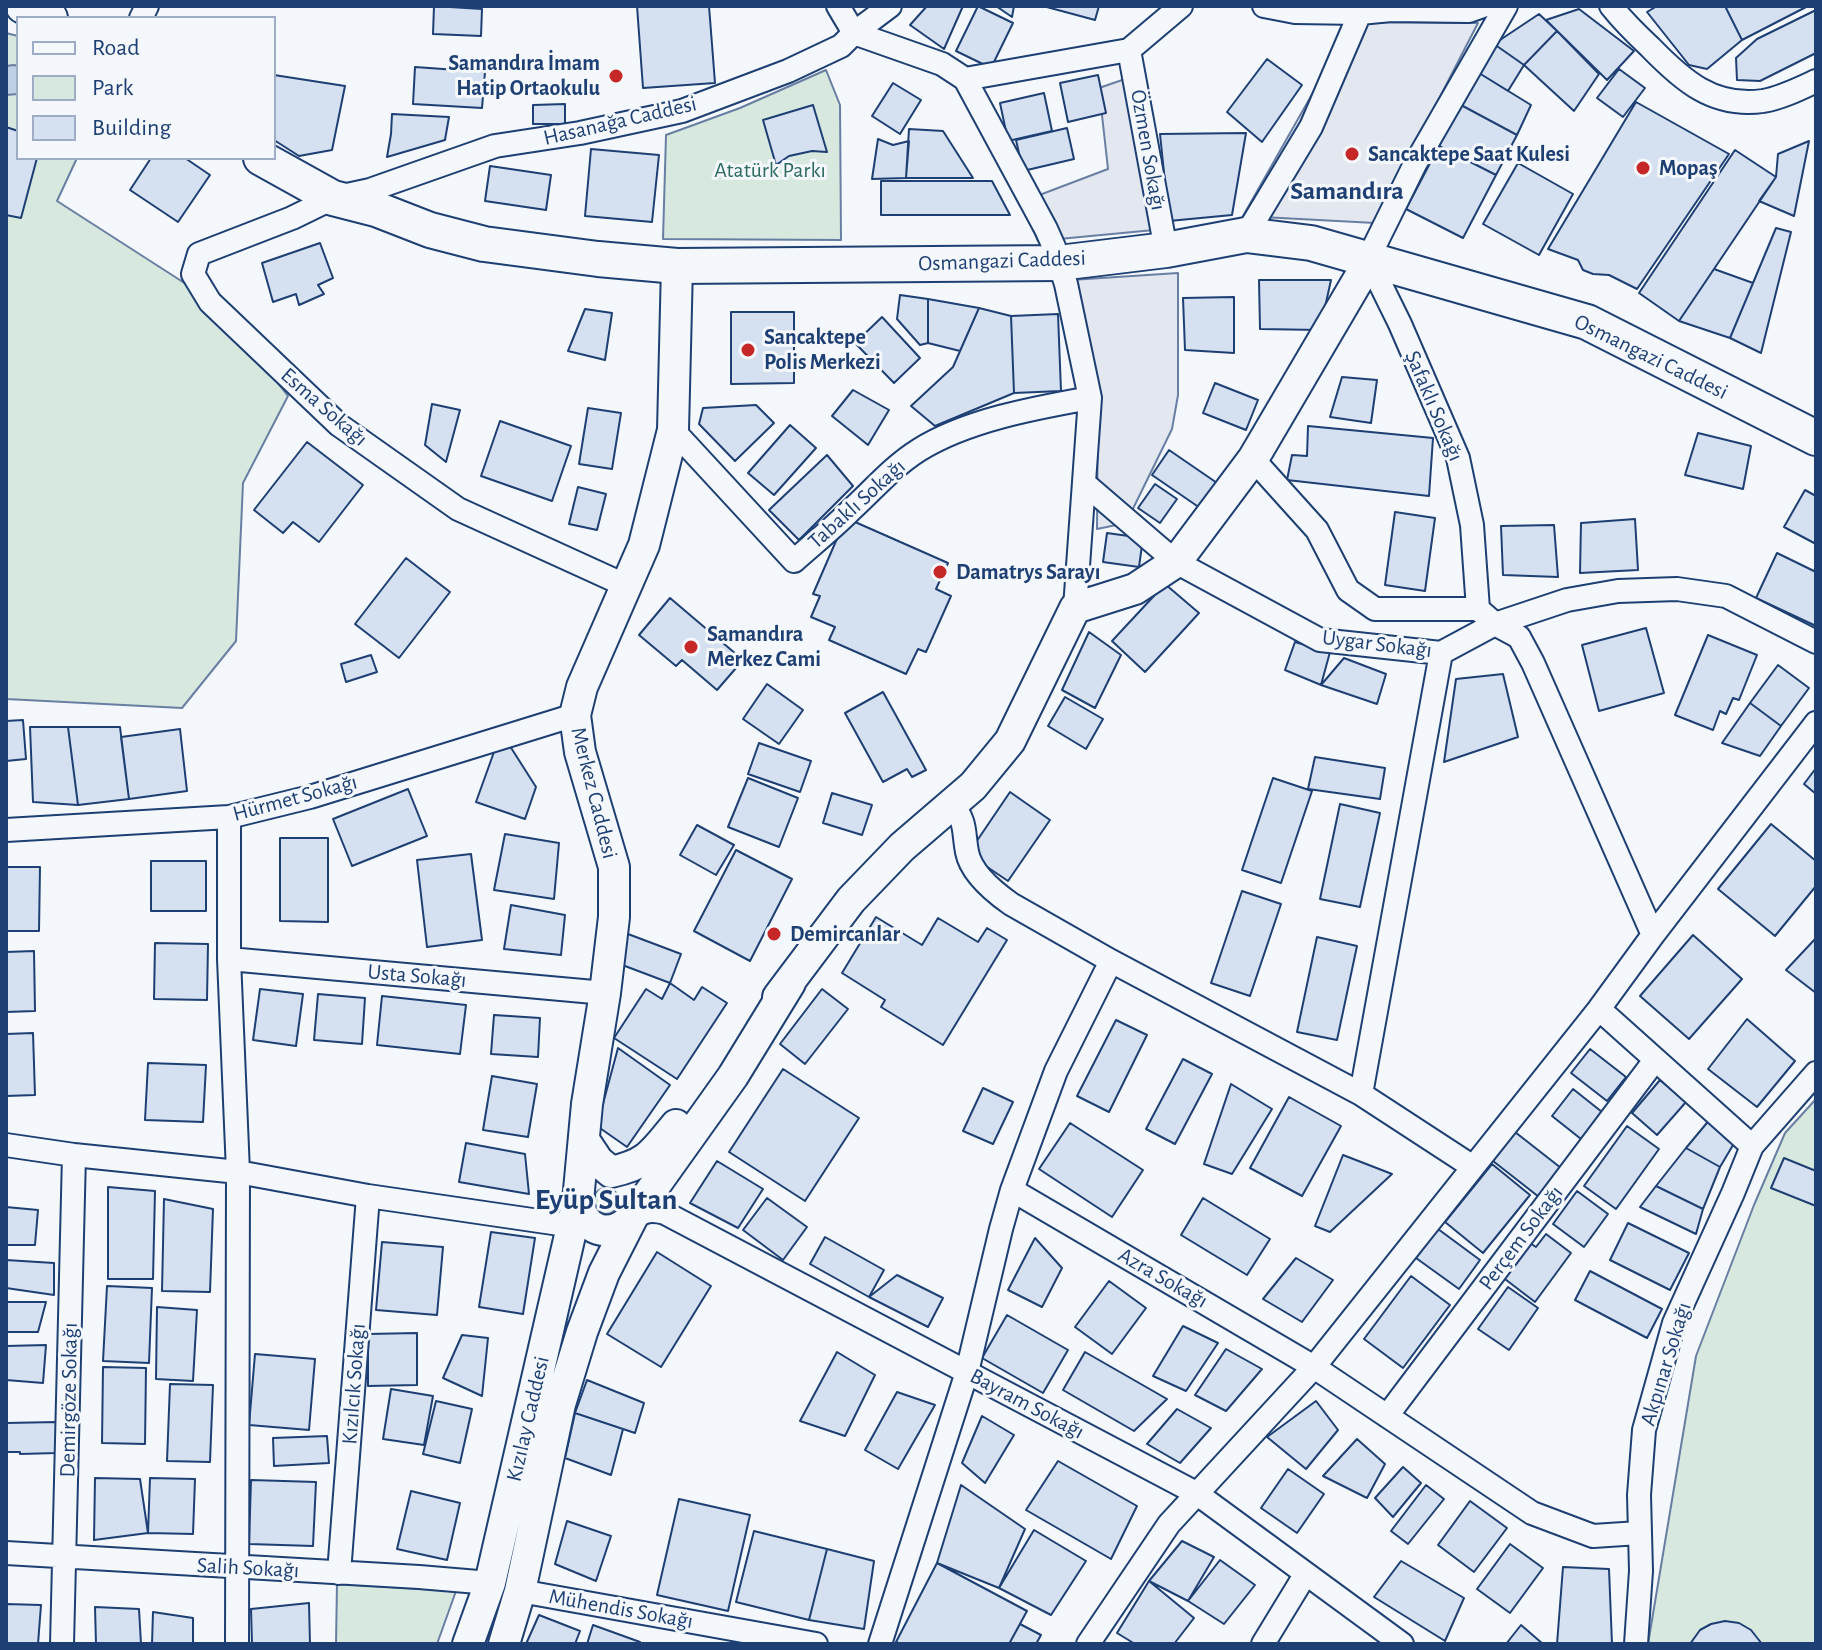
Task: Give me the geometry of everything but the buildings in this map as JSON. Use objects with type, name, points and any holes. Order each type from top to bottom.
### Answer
[{"type":"main road","points":[[23,6],[46,16]]},
{"type":"main road","name":"Osmangazi Caddesi","points":[[265,160],[333,198],[484,244],[677,266],[1059,263],[1166,250],[1246,235],[1311,243],[1587,322],[1816,438]]},
{"type":"main road","points":[[580,1192],[592,1177],[641,1164],[651,1156],[790,983],[851,900],[902,847],[973,786],[1010,741],[1075,608],[1135,589],[1176,562],[1253,459],[1368,259]]},
{"type":"main road","name":"Merkez Caddesi","points":[[580,1192],[587,1104],[614,917],[614,867],[580,752],[575,715],[582,687],[644,545],[673,430],[677,266]]},
{"type":"main road","name":"Kızılay Caddesi","points":[[504,1644],[520,1591],[560,1404],[604,1273],[631,1219],[733,1076],[790,983]]},
{"type":"main road","points":[[584,1140],[598,1161],[633,1187],[637,1203],[631,1219],[618,1229],[587,1228]]},
{"type":"main road","name":"Kızılay Caddesi","points":[[468,1644],[490,1583],[587,1228],[580,1192]]},
{"type":"street","points":[[838,6],[854,33],[942,64],[965,79],[1046,229],[1066,284],[1090,398],[1075,608]]},
{"type":"street","name":"Hasanağa Caddesi","points":[[333,198],[370,190],[495,146],[580,133],[682,111],[788,71],[841,46],[890,6]]},
{"type":"street","points":[[965,79],[1129,50],[1181,6]]},
{"type":"street","points":[[1264,6],[1295,12],[1360,13],[1390,8],[1469,11],[1483,6]]},
{"type":"street","points":[[1368,259],[1415,164],[1506,6]]},
{"type":"street","points":[[1611,6],[1680,77],[1716,97],[1741,101],[1764,100],[1816,81]]},
{"type":"street","points":[[1246,235],[1311,127],[1360,13]]},
{"type":"street","name":"Özmen Sokağı","points":[[1129,50],[1166,250]]},
{"type":"street","name":"Esma Sokağı","points":[[333,198],[292,218],[199,254],[193,274],[210,302],[339,425],[458,509],[627,586]]},
{"type":"street","name":"Şafaklı Sokağı","points":[[1368,259],[1458,458],[1486,617]]},
{"type":"street","name":"Tabaklı Sokağı","points":[[673,430],[794,561],[883,477],[921,448],[952,433],[1022,410],[1090,398]]},
{"type":"street","points":[[1253,459],[1317,530],[1348,590],[1375,609],[1486,617],[1618,591],[1677,589],[1726,596],[1816,642]]},
{"type":"street","name":"Uygar Sokağı","points":[[1084,483],[1176,562],[1320,640],[1441,653],[1486,617]]},
{"type":"street","points":[[1486,617],[1519,637],[1533,663],[1653,935]]},
{"type":"street","points":[[1361,1094],[1441,653]]},
{"type":"street","name":"Hürmet Sokağı","points":[[6,830],[229,817],[310,797],[575,715]]},
{"type":"street","points":[[1088,1644],[1169,1524],[1314,1367],[1599,1009],[1816,723]]},
{"type":"street","points":[[952,804],[963,824],[967,854],[998,895],[1111,961],[1361,1094],[1473,1167]]},
{"type":"street","points":[[229,817],[229,959],[238,1172],[237,1644]]},
{"type":"street","name":"Usta Sokağı","points":[[229,959],[605,993]]},
{"type":"street","points":[[880,1644],[967,1372],[1012,1190],[1056,1071],[1111,961]]},
{"type":"street","points":[[1599,1009],[1752,1146]]},
{"type":"street","name":"Perçem Sokağı","points":[[1387,1416],[1655,1060]]},
{"type":"street","name":"Akpınar Sokağı","points":[[1636,1644],[1641,1571],[1639,1495],[1644,1430],[1674,1323],[1752,1146],[1816,1073]]},
{"type":"street","points":[[6,1145],[238,1172],[368,1196],[587,1228]]},
{"type":"street","name":"Demirgöze Sokağı","points":[[62,1644],[74,1155]]},
{"type":"street","name":"Azra Sokağı","points":[[1012,1190],[1314,1367],[1532,1513],[1593,1536],[1639,1533]]},
{"type":"street","points":[[541,1222],[564,1213],[580,1192]]},
{"type":"street","name":"Kızılcık Sokağı","points":[[339,1573],[368,1196]]},
{"type":"street","name":"Bayram Sokağı","points":[[631,1219],[643,1211],[665,1213],[1196,1493],[1402,1644]]},
{"type":"street","name":"Salih Sokağı","points":[[6,1553],[490,1583]]},
{"type":"street","points":[[1263,1644],[1305,1575]]},
{"type":"street","name":"Mühendis Sokağı","points":[[520,1591],[816,1644]]},
{"type":"green space","points":[[6,33],[16,36],[16,160],[76,160],[57,201],[214,302],[288,396],[243,483],[236,641],[182,708],[6,699]]},
{"type":"green space","name":"Atatürk Parkı","points":[[826,70],[840,105],[841,240],[663,239],[666,135],[740,108]]},
{"type":"green space","points":[[1816,1099],[1816,1644],[1648,1644],[1696,1356],[1785,1133]]},
{"type":"green space","points":[[606,1188],[615,1192],[619,1201],[615,1210],[606,1214],[597,1210],[593,1201],[597,1192]]},
{"type":"green space","points":[[337,1584],[456,1591],[437,1644],[336,1644]]},
{"type":"shaded area","points":[[1353,22],[1478,23],[1375,223],[1243,216]]},
{"type":"shaded area","points":[[1131,77],[1154,230],[1038,241],[1021,202],[1108,169],[1099,88]]},
{"type":"shaded area","points":[[1178,273],[1178,395],[1172,429],[1126,523],[1097,529],[1098,394],[1071,280]]},
{"type":"water","points":[[6,66],[16,66],[16,94],[6,95]]},
{"type":"place","name":"Samandıra İmam Hatip Ortaokulu","points":[[616,76]]},
{"type":"place","name":"Sancaktepe Saat Kulesi","points":[[1352,154]]},
{"type":"place","name":"Mopaş","points":[[1643,168]]},
{"type":"place","name":"Sancaktepe Polis Merkezi","points":[[748,350]]},
{"type":"place","name":"Damatrys Sarayı","points":[[940,572]]},
{"type":"place","name":"Samandıra Merkez Cami","points":[[691,647]]},
{"type":"place","name":"Demircanlar","points":[[774,934]]},
{"type":"district","name":"Samandıra","points":[[1347,191]]},
{"type":"district","name":"Eyüp Sultan","points":[[606,1200]]}]
